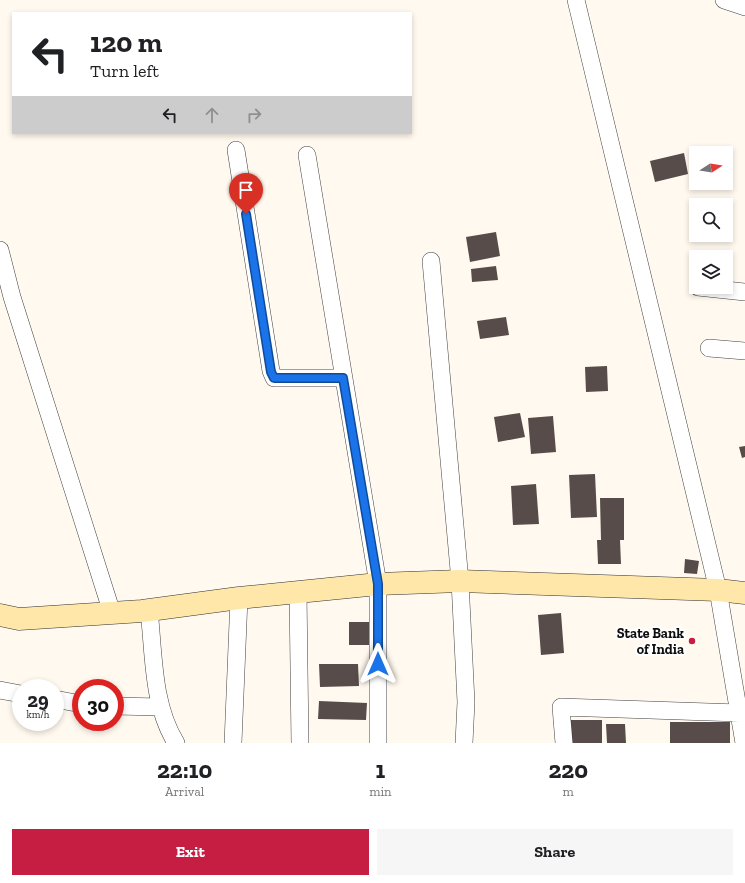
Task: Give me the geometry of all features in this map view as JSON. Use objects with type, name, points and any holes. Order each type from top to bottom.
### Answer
[{"type":"main road","points":[[0,615],[19,619],[112,613],[149,610],[238,598],[378,584],[460,581],[718,590],[745,593]]},
{"type":"street","points":[[576,0],[718,590],[744,743]]},
{"type":"street","points":[[724,0],[745,7]]},
{"type":"street","points":[[236,150],[271,372],[274,378],[343,378]]},
{"type":"street","points":[[306,155],[378,584],[378,743]]},
{"type":"street","points":[[0,250],[12,297],[112,613]]},
{"type":"street","points":[[431,261],[460,581],[466,702],[464,743]]},
{"type":"street","points":[[733,291],[745,292]]},
{"type":"street","points":[[709,348],[745,350]]},
{"type":"street","points":[[298,592],[300,743]]},
{"type":"street","points":[[233,743],[238,598]]},
{"type":"street","points":[[149,610],[160,707],[168,729],[176,743]]},
{"type":"street","points":[[0,690],[12,692]]},
{"type":"street","points":[[124,706],[160,707]]},
{"type":"street","points":[[564,743],[561,707],[739,713]]},
{"type":"building","points":[[684,153],[688,174],[655,182],[650,161]]},
{"type":"building","points":[[496,232],[500,256],[470,262],[466,237]]},
{"type":"building","points":[[496,266],[498,280],[472,282],[471,269]]},
{"type":"building","points":[[506,317],[509,335],[480,339],[477,321]]},
{"type":"building","points":[[607,366],[608,391],[586,392],[585,367]]},
{"type":"building","points":[[520,413],[525,437],[498,442],[494,417]]},
{"type":"building","points":[[553,416],[556,452],[531,454],[528,418]]},
{"type":"building","points":[[745,446],[745,457],[742,458],[739,447]]},
{"type":"building","points":[[595,474],[597,517],[571,518],[569,475]]},
{"type":"building","points":[[536,484],[539,524],[513,525],[511,486]]},
{"type":"building","points":[[600,498],[624,498],[624,540],[620,540],[621,564],[598,564],[597,540],[601,540]]},
{"type":"building","points":[[685,559],[699,561],[697,574],[684,573]]},
{"type":"building","points":[[561,613],[564,653],[541,655],[538,615]]},
{"type":"building","points":[[349,622],[370,622],[370,645],[349,645]]},
{"type":"building","points":[[319,664],[358,664],[359,686],[320,687]]},
{"type":"building","points":[[319,701],[367,703],[366,720],[318,719]]},
{"type":"building","points":[[571,720],[602,720],[602,743],[571,743]]},
{"type":"building","points":[[670,722],[730,722],[730,743],[670,743]]},
{"type":"building","points":[[606,724],[625,724],[626,743],[607,743]]},
{"type":"place","name":"State Bank of India","points":[[692,641]]},
{"type":"route","points":[[246,214],[271,372],[274,378],[279,380],[343,378],[378,584],[378,664]]}]
